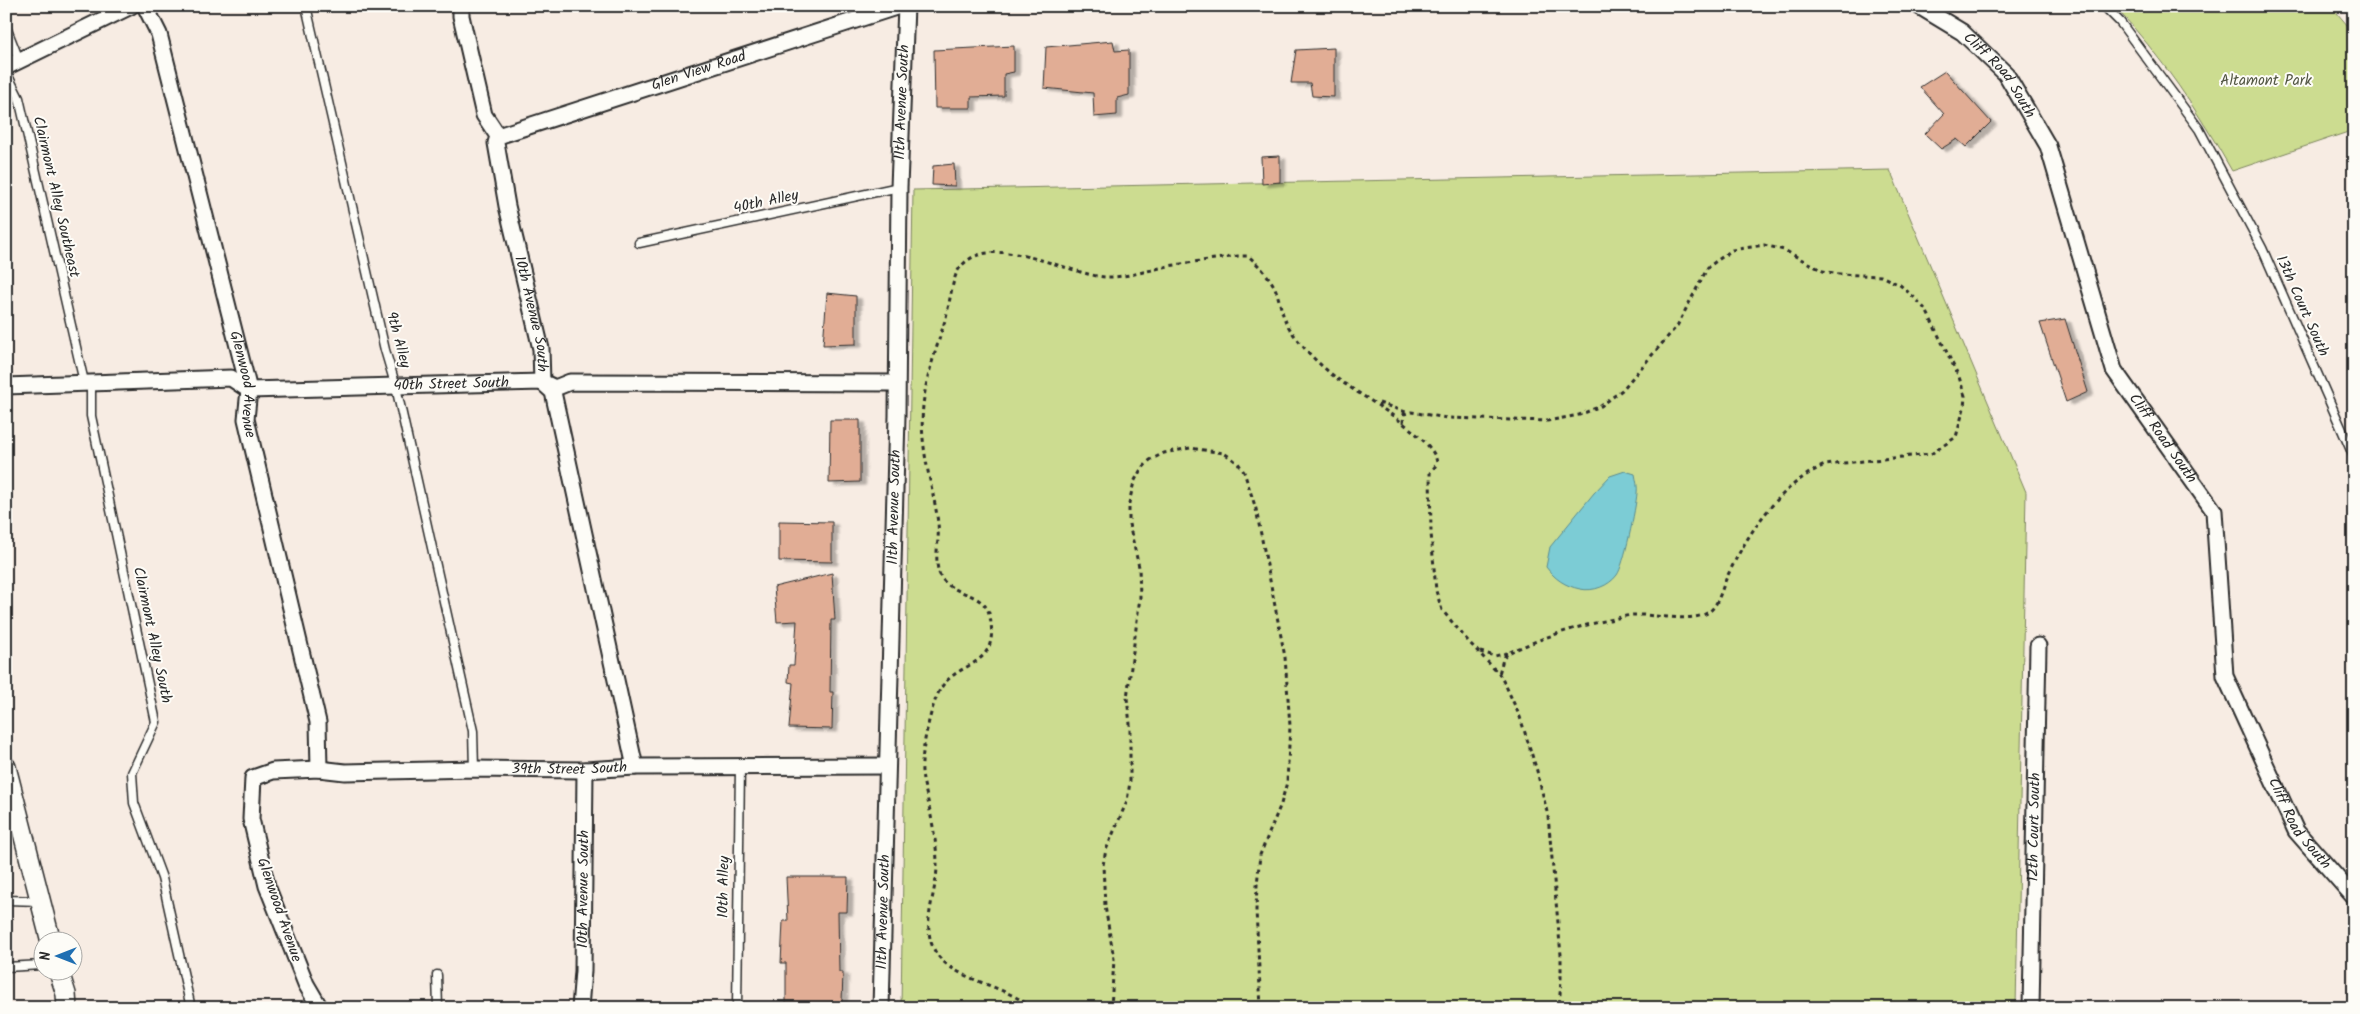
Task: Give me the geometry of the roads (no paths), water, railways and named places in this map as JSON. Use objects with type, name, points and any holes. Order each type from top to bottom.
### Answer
[{"type":"street","points":[[13,63],[131,6]]},
{"type":"street","name":"Glenwood Avenue","points":[[148,6],[147,10],[159,34],[249,390],[246,419],[318,722],[319,769]]},
{"type":"street","points":[[461,6],[461,16],[484,115],[498,136]]},
{"type":"street","name":"Glen View Road","points":[[498,136],[899,6]]},
{"type":"street","name":"11th Avenue South","points":[[881,1008],[899,187],[906,6]]},
{"type":"street","name":"Cliff Road South","points":[[1919,6],[1962,32],[2006,74],[2048,146],[2114,370],[2214,511],[2225,676],[2296,831],[2354,897]]},
{"type":"street","name":"10th Avenue South","points":[[498,136],[496,143],[507,206],[541,349],[542,382],[553,392],[635,767]]},
{"type":"street","points":[[6,386],[232,378],[249,390]]},
{"type":"street","name":"40th Street South","points":[[249,390],[542,382],[555,388],[570,382],[896,383]]},
{"type":"street","name":"12th Court South","points":[[2031,1008],[2038,646]]},
{"type":"street","name":"39th Street South","points":[[253,778],[273,771],[319,769],[346,772],[474,769],[585,770],[635,767],[887,766]]},
{"type":"street","points":[[6,767],[8,787],[48,932]]},
{"type":"street","name":"10th Avenue South","points":[[580,1008],[583,971],[585,770]]},
{"type":"street","name":"Glenwood Avenue","points":[[253,778],[250,819],[267,886],[306,984],[320,1008]]},
{"type":"street","points":[[62,982],[66,994],[67,1008]]},
{"type":"lane","name":"9th Alley","points":[[306,6],[384,350],[396,387],[473,731],[474,769]]},
{"type":"lane","name":"13th Court South","points":[[2104,6],[2120,22],[2199,129],[2262,248],[2354,457]]},
{"type":"lane","points":[[6,27],[13,63]]},
{"type":"lane","name":"Clairmont Alley Southeast","points":[[13,63],[6,72],[19,98],[84,382]]},
{"type":"lane","name":"40th Alley","points":[[639,243],[899,187]]},
{"type":"lane","name":"Clairmont Alley South","points":[[84,382],[91,387],[91,416],[156,722],[132,773],[134,803],[162,878],[192,1008]]},
{"type":"lane","name":"10th Alley","points":[[737,1008],[740,766]]},
{"type":"lane","points":[[6,900],[40,902]]},
{"type":"lane","points":[[6,966],[32,965]]},
{"type":"lane","points":[[437,975],[438,1008]]},
{"type":"water","points":[[1625,471],[1635,474],[1637,491],[1629,536],[1617,575],[1610,582],[1595,589],[1585,590],[1565,584],[1546,567],[1550,547],[1610,476]]},
{"type":"park label","name":"Altamont Park","points":[[2266,81]]}]
